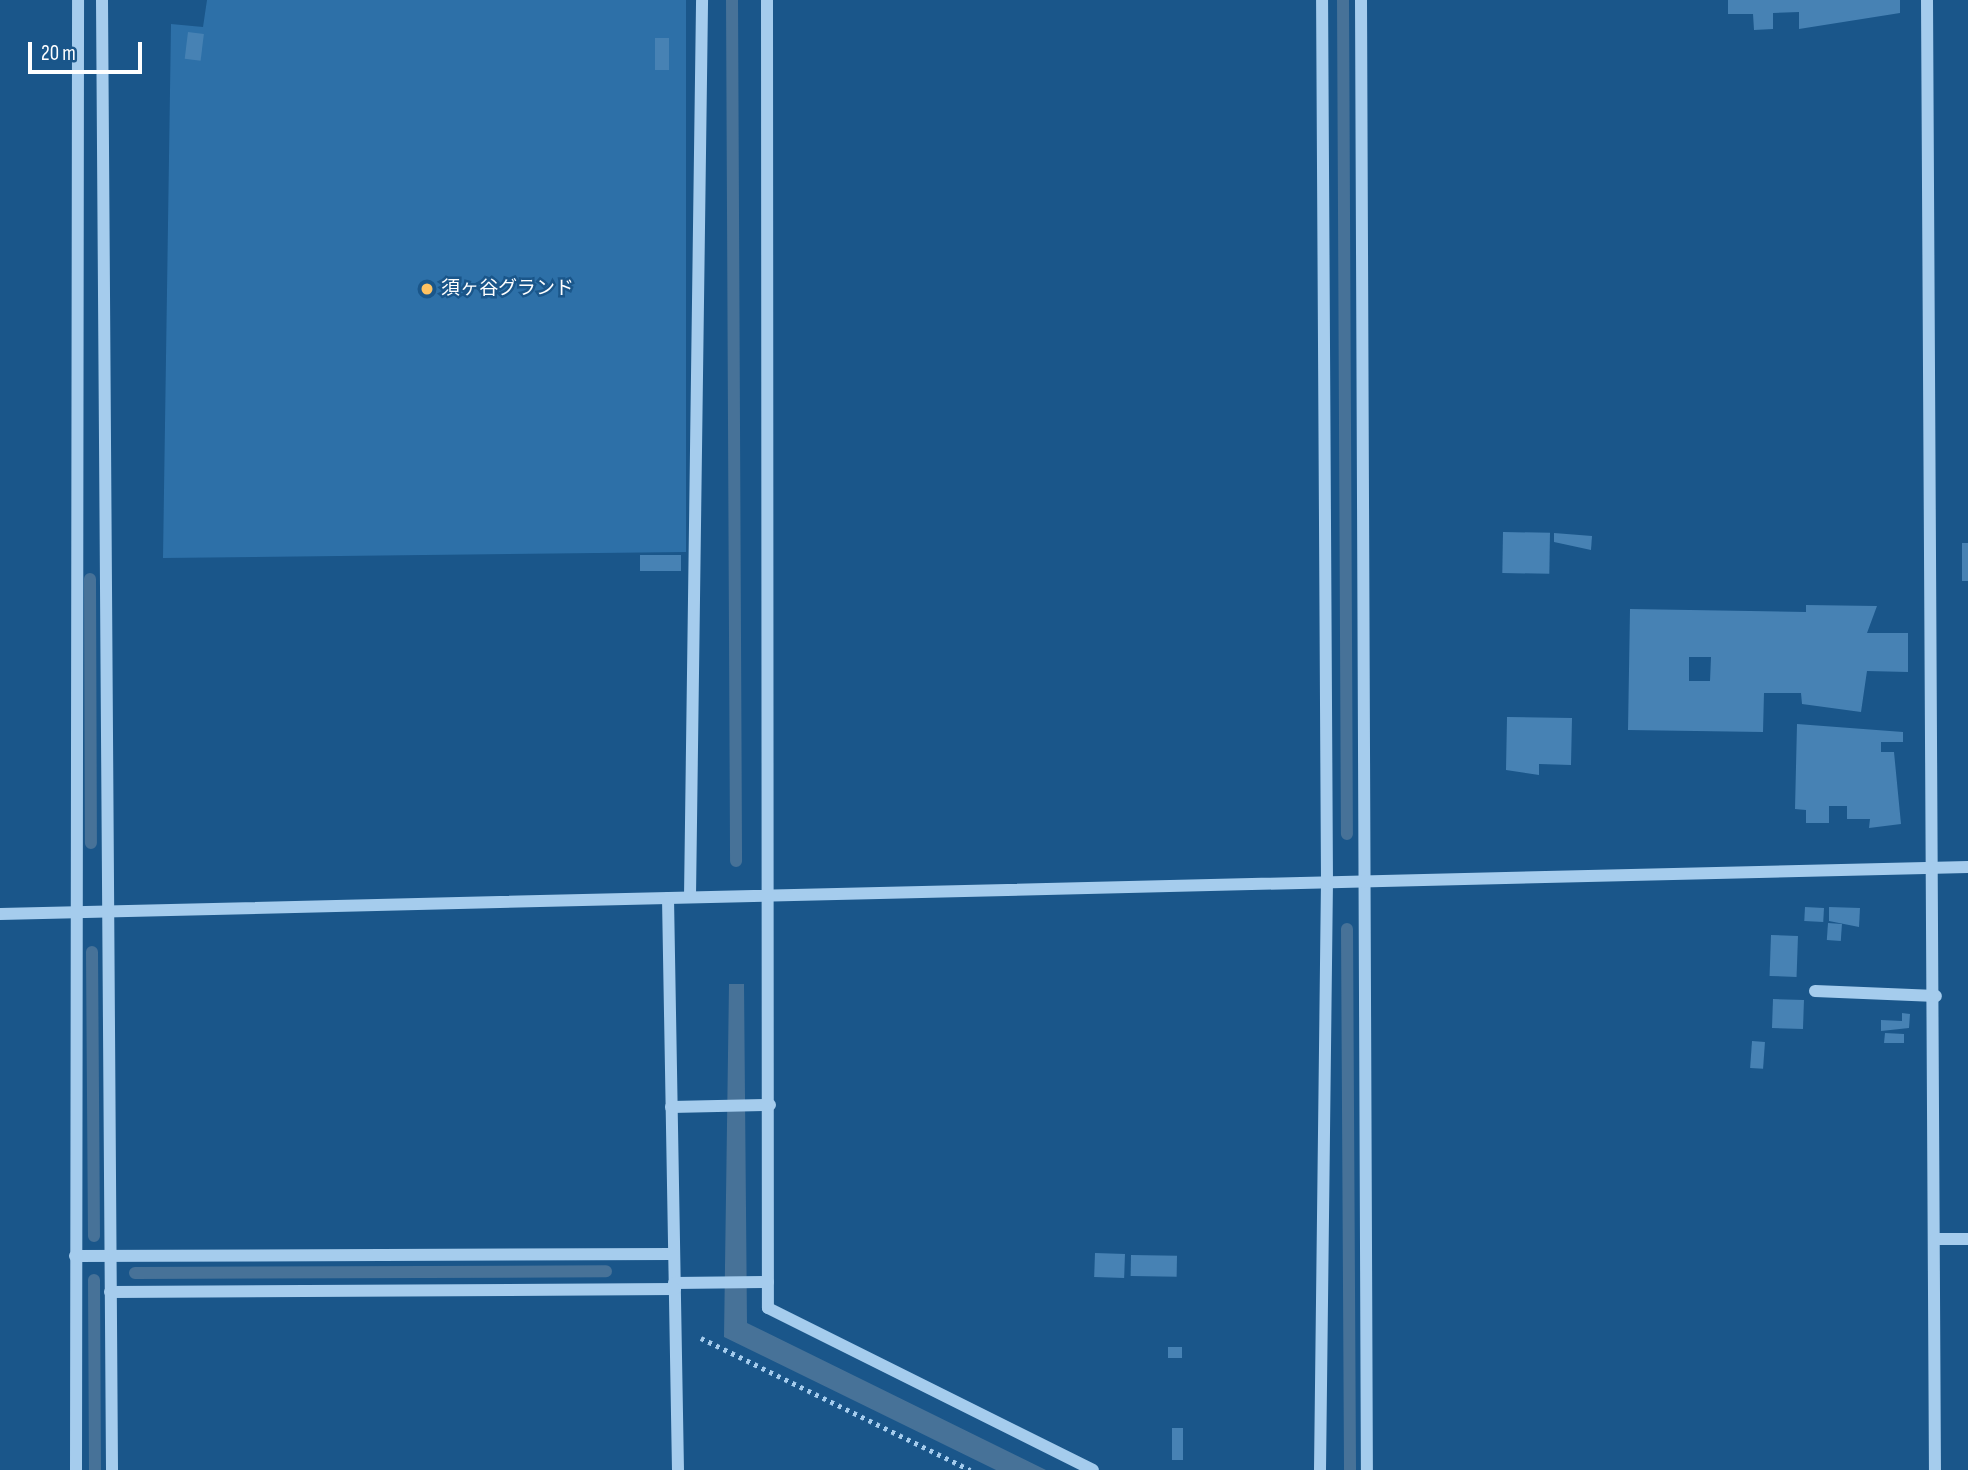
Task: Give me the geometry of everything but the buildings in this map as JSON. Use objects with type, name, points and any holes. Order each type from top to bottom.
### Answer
[{"type":"street","points":[[76,1470],[74,912],[78,0]]},
{"type":"street","points":[[102,0],[111,1470]]},
{"type":"street","points":[[691,897],[702,0]]},
{"type":"street","points":[[767,0],[773,895],[768,1308],[1093,1470]]},
{"type":"street","points":[[1320,1470],[1327,882],[1322,0]]},
{"type":"street","points":[[1361,0],[1367,881],[1367,1470]]},
{"type":"street","points":[[1927,0],[1936,868],[1935,1470]]},
{"type":"street","points":[[0,914],[1968,867]]},
{"type":"street","points":[[667,898],[678,1470]]},
{"type":"street","points":[[1815,991],[1936,996]]},
{"type":"street","points":[[671,1107],[770,1105]]},
{"type":"street","points":[[1935,1239],[1968,1239]]},
{"type":"street","points":[[75,1256],[674,1254]]},
{"type":"street","points":[[110,1293],[674,1286],[768,1282]]},
{"type":"path","points":[[675,1325],[970,1470]]},
{"type":"shaded area","name":"須ヶ谷グランド","points":[[207,0],[686,0],[686,552],[163,558],[171,24],[203,27]]},
{"type":"shaded area","points":[[729,984],[744,984],[747,1323],[1046,1470],[996,1470],[724,1337]]},
{"type":"waterway","points":[[732,0],[736,861]]},
{"type":"waterway","points":[[1343,0],[1347,834]]},
{"type":"waterway","points":[[90,579],[91,843]]},
{"type":"waterway","points":[[1347,929],[1350,1470]]},
{"type":"waterway","points":[[92,952],[94,1236]]},
{"type":"waterway","points":[[135,1273],[606,1271]]},
{"type":"waterway","points":[[94,1280],[95,1470]]},
{"type":"place","name":"須ヶ谷グランド","points":[[427,289]]}]
